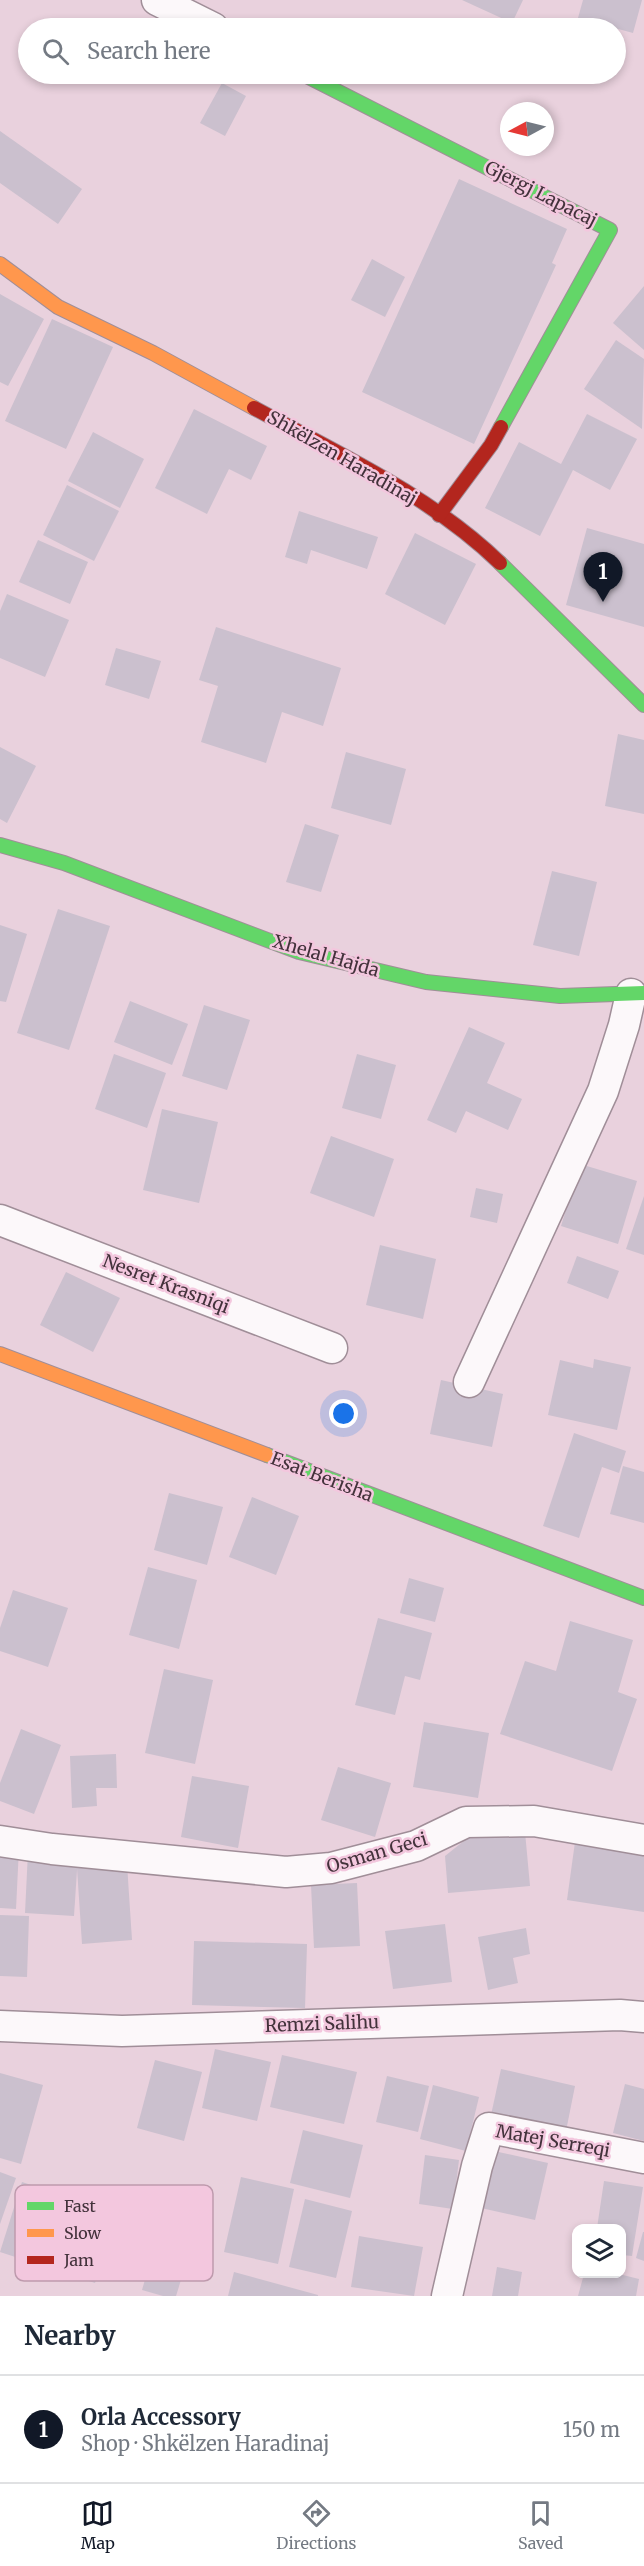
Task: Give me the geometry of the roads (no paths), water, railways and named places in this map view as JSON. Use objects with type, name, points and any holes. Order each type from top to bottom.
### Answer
[{"type":"street","points":[[157,0],[193,18]]},
{"type":"street","name":"Gjergj Lapacaj","points":[[323,84],[610,230],[491,445],[439,515]]},
{"type":"street","name":"Shkëlzen Haradinaj","points":[[0,264],[58,307],[153,353],[391,482],[476,540],[644,705]]},
{"type":"street","name":"Xhelal Hajda","points":[[0,845],[85,871],[299,952],[426,982],[560,996],[637,994],[624,1025],[603,1091],[469,1382]]},
{"type":"street","name":"Nesret Krasniqi","points":[[0,1220],[333,1348]]},
{"type":"street","name":"Esat Berisha","points":[[0,1354],[644,1598]]},
{"type":"street","name":"Osman Geci","points":[[0,1841],[74,1851],[286,1872],[331,1868],[416,1846],[466,1822],[534,1821],[644,1840]]},
{"type":"street","name":"Remzi Salihu","points":[[0,2026],[122,2031],[620,2015],[644,2017]]},
{"type":"street","name":"Matej Serreqi","points":[[447,2296],[477,2166],[489,2128],[644,2158]]},
{"type":"place","name":"Orla Accessory","points":[[603,602]]}]
